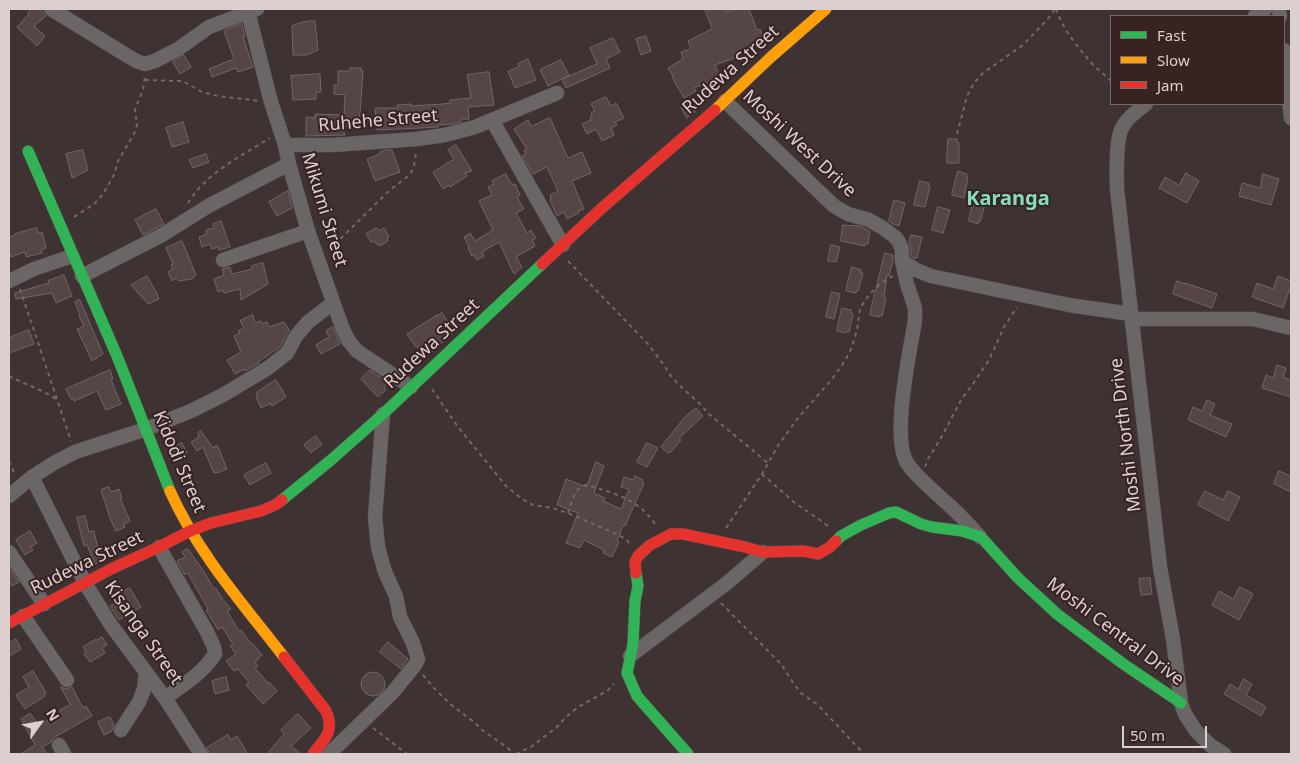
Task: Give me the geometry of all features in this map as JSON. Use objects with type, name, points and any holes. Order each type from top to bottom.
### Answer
[{"type":"street","points":[[51,9],[136,61],[145,64],[178,49],[209,27],[252,10]]},
{"type":"street","name":"Rudewa Street","points":[[9,623],[113,568],[190,532],[212,523],[261,511],[275,505],[286,497],[383,414],[602,208],[826,9]]},
{"type":"street","name":"Mikumi Street","points":[[252,10],[271,102],[308,231],[348,340],[357,351],[411,387]]},
{"type":"street","points":[[1285,60],[1291,118]]},
{"type":"street","name":"Ruhehe Street","points":[[283,139],[333,144],[417,139],[475,127],[557,92]]},
{"type":"street","name":"Moshi West Drive","points":[[724,101],[834,206],[848,214],[868,220],[883,228],[900,242],[907,284],[915,308],[915,320],[902,409],[901,441],[903,453],[907,463],[921,480],[968,522],[981,537]]},
{"type":"street","name":"Moshi North Drive","points":[[1145,105],[1122,126],[1118,138],[1117,189],[1160,567],[1173,640],[1180,703],[1196,731],[1210,745],[1224,754]]},
{"type":"street","points":[[492,120],[560,248]]},
{"type":"street","name":"Kidodi Street","points":[[28,151],[116,356],[168,485],[190,532],[331,720],[331,730],[313,754]]},
{"type":"street","points":[[82,276],[154,239],[210,206],[289,164]]},
{"type":"street","points":[[223,260],[308,231]]},
{"type":"street","points":[[12,279],[72,256]]},
{"type":"street","points":[[903,266],[931,276],[1069,305],[1132,316],[1253,319],[1291,328]]},
{"type":"street","points":[[9,496],[32,477],[75,452],[146,429],[191,411],[223,395],[268,368],[287,353],[296,336],[308,322],[333,303]]},
{"type":"street","points":[[329,754],[393,692],[418,659],[400,617],[396,596],[385,572],[378,547],[374,517],[383,414]]},
{"type":"street","name":"Kisanga Street","points":[[32,477],[85,583],[111,625],[165,698],[201,754]]},
{"type":"street","points":[[688,754],[637,696],[627,673],[633,644],[635,601],[638,586],[635,562],[638,556],[650,545],[671,534],[683,534],[763,552],[804,551],[818,554],[830,547],[840,536],[861,524],[879,516],[896,512],[920,524],[962,531],[981,537]]},
{"type":"street","name":"Moshi Central Drive","points":[[981,537],[1018,578],[1057,614],[1180,703]]},
{"type":"street","points":[[160,547],[207,632],[215,654],[211,661],[194,677],[165,698]]},
{"type":"street","points":[[9,552],[44,604]]},
{"type":"street","points":[[630,656],[712,594],[763,552]]},
{"type":"street","points":[[22,616],[68,680]]},
{"type":"street","points":[[121,730],[139,702],[144,689],[146,673]]},
{"type":"path","points":[[1055,9],[1064,26],[1088,60],[1110,80]]},
{"type":"path","points":[[957,134],[968,96],[974,83],[983,73],[1023,45],[1055,9]]},
{"type":"path","points":[[60,226],[94,204],[110,184],[118,161],[134,134],[137,125],[135,109],[145,80],[145,64]]},
{"type":"path","points":[[145,80],[183,81],[202,92],[218,96],[271,102]]},
{"type":"path","points":[[186,206],[209,179],[234,160],[283,139]]},
{"type":"path","points":[[318,260],[412,171],[415,162],[417,139]]},
{"type":"path","points":[[560,248],[648,344],[679,385],[709,414],[768,464]]},
{"type":"path","points":[[718,541],[762,474],[779,444],[798,418],[833,378],[846,359],[857,330],[860,308],[868,295],[903,266]]},
{"type":"path","points":[[12,279],[75,452]]},
{"type":"path","points":[[921,480],[928,459],[961,400],[989,360],[1004,327],[1026,295]]},
{"type":"path","points":[[9,376],[27,386],[44,391],[56,399]]},
{"type":"path","points":[[424,376],[458,427],[506,486],[533,505],[568,513],[612,532],[626,540],[638,556]]},
{"type":"path","points":[[9,461],[20,486]]},
{"type":"path","points":[[762,474],[840,536]]},
{"type":"path","points":[[568,513],[576,491],[582,486],[588,485],[629,499],[644,510],[664,537]]},
{"type":"path","points":[[712,594],[781,664],[801,693],[818,705],[864,754]]},
{"type":"path","points":[[415,665],[450,704],[515,754],[531,746],[557,727],[578,707],[607,691],[627,673]]},
{"type":"path","points":[[364,720],[407,754]]},
{"type":"building","points":[[32,9],[40,9],[46,16],[34,26],[45,36],[37,46],[17,27]]},
{"type":"building","points":[[705,9],[726,9],[727,12],[735,9],[749,9],[757,30],[760,29],[764,39],[761,43],[742,50],[743,53],[737,55],[737,57],[715,65],[720,77],[694,88],[696,91],[684,98],[668,68],[683,59],[681,52],[691,49],[688,41],[712,29]]},
{"type":"building","points":[[315,21],[318,50],[306,55],[293,55],[292,26],[302,22]]},
{"type":"building","points":[[242,24],[245,37],[243,37],[253,67],[238,72],[236,68],[212,77],[209,69],[234,59],[224,31]]},
{"type":"building","points":[[646,36],[651,51],[641,55],[636,39]]},
{"type":"building","points":[[613,38],[620,52],[606,59],[610,68],[566,88],[562,79],[597,64],[590,48]]},
{"type":"building","points":[[184,55],[191,67],[180,74],[173,62]]},
{"type":"building","points":[[528,59],[536,80],[515,88],[508,71],[519,67],[518,64]]},
{"type":"building","points":[[561,60],[569,75],[548,86],[540,70]]},
{"type":"building","points":[[350,68],[361,68],[361,71],[363,71],[359,128],[342,126],[345,135],[306,136],[306,117],[315,118],[315,114],[344,115],[345,95],[334,94],[334,85],[338,85],[338,71],[350,71]]},
{"type":"building","points":[[489,72],[494,105],[468,107],[469,119],[461,119],[461,122],[438,125],[438,127],[377,130],[375,108],[398,108],[397,105],[411,104],[411,106],[443,104],[450,103],[450,100],[471,98],[467,75]]},
{"type":"building","points":[[320,74],[321,92],[316,92],[316,99],[293,100],[291,76]]},
{"type":"building","points":[[606,97],[611,106],[616,103],[624,118],[615,122],[617,125],[611,128],[614,135],[602,141],[596,129],[587,134],[582,124],[591,120],[591,113],[595,111],[591,104]]},
{"type":"building","points":[[692,101],[697,110],[687,118],[681,108]]},
{"type":"building","points":[[550,118],[568,158],[582,152],[591,173],[572,181],[584,209],[567,219],[564,212],[557,216],[550,200],[550,195],[558,191],[547,167],[533,174],[522,156],[526,154],[524,150],[527,149],[514,129],[528,120],[531,126]]},
{"type":"building","points":[[183,122],[189,142],[172,147],[166,128]]},
{"type":"building","points":[[948,139],[957,139],[959,143],[959,163],[947,163]]},
{"type":"building","points":[[456,145],[472,171],[465,173],[467,176],[450,187],[449,185],[443,189],[433,172],[454,159],[448,150]]},
{"type":"building","points":[[83,150],[88,170],[72,178],[66,154]]},
{"type":"building","points":[[386,150],[392,150],[400,172],[375,181],[367,159]]},
{"type":"building","points":[[206,154],[209,162],[193,168],[189,160]]},
{"type":"building","points":[[958,171],[967,174],[966,177],[968,177],[964,198],[952,195]]},
{"type":"building","points":[[1186,173],[1199,181],[1187,203],[1159,188],[1165,177],[1179,185]]},
{"type":"building","points":[[506,174],[510,182],[513,185],[515,184],[520,195],[517,197],[524,209],[516,213],[527,233],[531,230],[536,238],[532,240],[535,246],[516,257],[522,267],[514,274],[499,242],[482,252],[484,256],[477,260],[474,255],[472,256],[464,237],[470,233],[475,241],[493,230],[479,201],[492,195],[488,187],[494,184],[492,181]]},
{"type":"building","points":[[1263,174],[1279,179],[1271,205],[1239,196],[1242,183],[1260,188]]},
{"type":"building","points":[[920,181],[929,183],[928,186],[930,187],[925,207],[914,205]]},
{"type":"building","points":[[288,191],[292,208],[277,216],[269,202]]},
{"type":"building","points":[[974,198],[983,200],[985,204],[978,224],[969,221]]},
{"type":"building","points":[[894,200],[905,203],[899,226],[889,221]]},
{"type":"building","points":[[938,207],[950,210],[943,233],[932,230]]},
{"type":"building","points":[[156,209],[164,224],[143,235],[135,220]]},
{"type":"building","points":[[221,221],[230,247],[219,250],[218,247],[212,249],[210,244],[202,247],[199,237],[207,234],[206,230],[214,228],[213,224]]},
{"type":"building","points":[[843,225],[859,226],[870,231],[868,244],[865,243],[865,246],[841,241]]},
{"type":"building","points":[[37,228],[38,233],[42,232],[46,248],[41,250],[42,253],[26,257],[25,252],[11,257],[9,237]]},
{"type":"building","points":[[377,228],[379,231],[384,228],[389,237],[387,238],[388,241],[380,246],[379,243],[377,245],[374,241],[371,242],[366,234]]},
{"type":"building","points":[[911,235],[922,237],[917,258],[915,259],[911,256],[909,243]]},
{"type":"building","points":[[182,241],[196,275],[192,279],[179,281],[177,278],[172,281],[168,272],[173,269],[171,265],[173,264],[166,248]]},
{"type":"building","points":[[831,245],[840,247],[836,262],[828,261]]},
{"type":"building","points":[[885,253],[893,255],[893,260],[889,276],[887,275],[884,297],[886,298],[882,316],[880,315],[879,317],[870,315]]},
{"type":"building","points":[[263,263],[268,284],[241,300],[240,289],[224,293],[223,290],[218,292],[214,279],[224,275],[222,269],[230,267],[232,274],[252,269],[252,266]]},
{"type":"building","points":[[852,267],[861,270],[860,273],[863,273],[856,293],[846,291]]},
{"type":"building","points":[[64,275],[72,296],[56,303],[52,293],[16,299],[15,293],[49,283],[48,281]]},
{"type":"building","points":[[147,276],[159,299],[148,304],[131,285]]},
{"type":"building","points":[[1278,276],[1291,281],[1283,308],[1252,297],[1257,283],[1273,289]]},
{"type":"building","points":[[1177,281],[1217,294],[1212,308],[1173,294]]},
{"type":"building","points":[[832,292],[840,294],[834,319],[826,317]]},
{"type":"building","points":[[80,300],[103,354],[92,361],[77,329],[84,326],[75,302]]},
{"type":"building","points":[[842,308],[851,310],[853,314],[849,332],[847,331],[846,333],[837,331]]},
{"type":"building","points":[[442,313],[454,331],[432,352],[430,350],[423,355],[407,334]]},
{"type":"building","points":[[253,315],[255,323],[261,321],[262,324],[267,322],[269,327],[284,322],[289,330],[280,347],[259,363],[235,374],[227,360],[241,352],[234,336],[244,328],[240,321]]},
{"type":"building","points":[[333,327],[340,344],[321,354],[316,345],[329,337],[326,331]]},
{"type":"building","points":[[29,330],[34,344],[9,353],[9,338]]},
{"type":"building","points":[[1277,365],[1286,368],[1283,377],[1291,380],[1291,397],[1262,388],[1266,375],[1273,378]]},
{"type":"building","points":[[110,370],[113,379],[111,380],[121,404],[106,410],[97,391],[74,401],[73,398],[71,399],[66,389]]},
{"type":"building","points":[[370,370],[388,383],[384,387],[386,390],[378,397],[361,379]]},
{"type":"building","points":[[276,380],[286,397],[272,406],[271,403],[261,408],[256,393]]},
{"type":"building","points":[[1207,400],[1215,404],[1210,415],[1232,424],[1226,437],[1188,420],[1193,407],[1202,411]]},
{"type":"building","points":[[696,408],[703,416],[679,438],[681,440],[668,453],[661,447],[684,418]]},
{"type":"building","points":[[201,431],[213,448],[217,445],[227,469],[214,473],[203,447],[197,451],[191,442],[199,437],[198,433]]},
{"type":"building","points":[[316,436],[322,444],[311,453],[304,445]]},
{"type":"building","points":[[182,443],[187,453],[174,459],[169,450]]},
{"type":"building","points":[[647,443],[658,448],[647,467],[637,462]]},
{"type":"building","points":[[596,462],[604,466],[594,493],[605,498],[603,501],[621,509],[629,489],[621,487],[624,477],[633,480],[635,476],[643,480],[642,482],[644,483],[625,526],[623,525],[617,541],[619,542],[612,557],[603,553],[604,550],[584,540],[580,548],[566,543],[578,513],[557,505],[566,479],[586,487]]},
{"type":"building","points":[[266,463],[271,473],[250,485],[244,475]]},
{"type":"building","points":[[1279,471],[1291,476],[1291,492],[1274,484]]},
{"type":"building","points":[[109,487],[111,492],[119,489],[122,498],[120,498],[130,521],[124,524],[125,527],[116,531],[101,490]]},
{"type":"building","points":[[1205,491],[1223,500],[1228,491],[1240,497],[1228,521],[1198,505]]},
{"type":"building","points":[[85,516],[89,532],[94,531],[99,553],[105,551],[108,557],[95,564],[87,545],[84,546],[77,518]]},
{"type":"building","points":[[30,531],[37,543],[31,547],[33,550],[25,555],[16,540]]},
{"type":"building","points":[[188,549],[214,589],[216,588],[231,609],[227,611],[239,631],[241,630],[262,655],[255,662],[258,666],[255,668],[277,691],[263,704],[246,685],[249,682],[238,669],[234,671],[226,661],[236,654],[230,646],[233,644],[222,627],[218,630],[188,573],[185,575],[177,561],[185,557],[182,552]]},
{"type":"building","points":[[9,567],[19,582],[12,586],[9,581]]},
{"type":"building","points":[[1150,578],[1152,594],[1141,595],[1139,579]]},
{"type":"building","points":[[1240,587],[1253,594],[1239,620],[1212,605],[1219,591],[1233,599]]},
{"type":"building","points":[[130,588],[141,607],[119,620],[110,606],[122,598],[120,594]]},
{"type":"building","points":[[102,637],[107,645],[102,648],[105,653],[90,662],[84,654],[86,653],[83,647]]},
{"type":"building","points":[[16,639],[21,649],[9,656],[9,644]]},
{"type":"building","points":[[388,642],[408,659],[401,669],[380,652]]},
{"type":"building","points":[[33,671],[46,693],[44,694],[45,696],[25,709],[16,695],[29,687],[23,677]]},
{"type":"building","points":[[373,672],[382,675],[385,684],[382,693],[373,696],[364,693],[361,684],[364,675]]},
{"type":"building","points":[[226,677],[229,690],[215,694],[212,681]]},
{"type":"building","points":[[1244,679],[1252,684],[1246,695],[1266,707],[1261,716],[1224,694],[1230,684],[1238,689]]},
{"type":"building","points":[[61,687],[67,689],[72,687],[83,708],[86,706],[92,716],[53,738],[51,742],[42,747],[47,754],[21,754],[35,745],[21,719],[30,713],[39,726],[70,705]]},
{"type":"building","points":[[298,714],[311,728],[291,746],[301,754],[267,754],[284,734],[281,730]]},
{"type":"building","points":[[110,717],[114,725],[112,731],[104,735],[98,722]]},
{"type":"building","points":[[228,735],[231,740],[237,736],[248,754],[210,754],[207,748]]},
{"type":"traffic: fast","points":[[28,151],[117,356],[170,491]]},
{"type":"traffic: fast","points":[[282,500],[383,414],[542,264]]},
{"type":"traffic: fast","points":[[836,541],[841,536],[861,525],[896,512],[921,524],[962,531],[981,537],[1018,578],[1057,614],[1122,663],[1181,703]]},
{"type":"traffic: fast","points":[[636,573],[638,586],[635,601],[633,644],[627,673],[637,696],[688,754]]},
{"type":"traffic: slow","points":[[715,110],[771,57],[826,9]]},
{"type":"traffic: slow","points":[[170,491],[193,535],[207,556],[284,657]]},
{"type":"traffic: jam","points":[[542,264],[602,208],[715,110]]},
{"type":"traffic: jam","points":[[9,623],[113,568],[190,531],[211,523],[261,511],[282,500]]},
{"type":"traffic: jam","points":[[636,573],[635,562],[638,556],[650,545],[671,534],[683,534],[763,552],[804,551],[818,554],[836,541]]},
{"type":"traffic: jam","points":[[284,657],[326,711],[329,718],[329,730],[325,739],[313,754]]},
{"type":"district","name":"Karanga","points":[[1008,199]]}]
